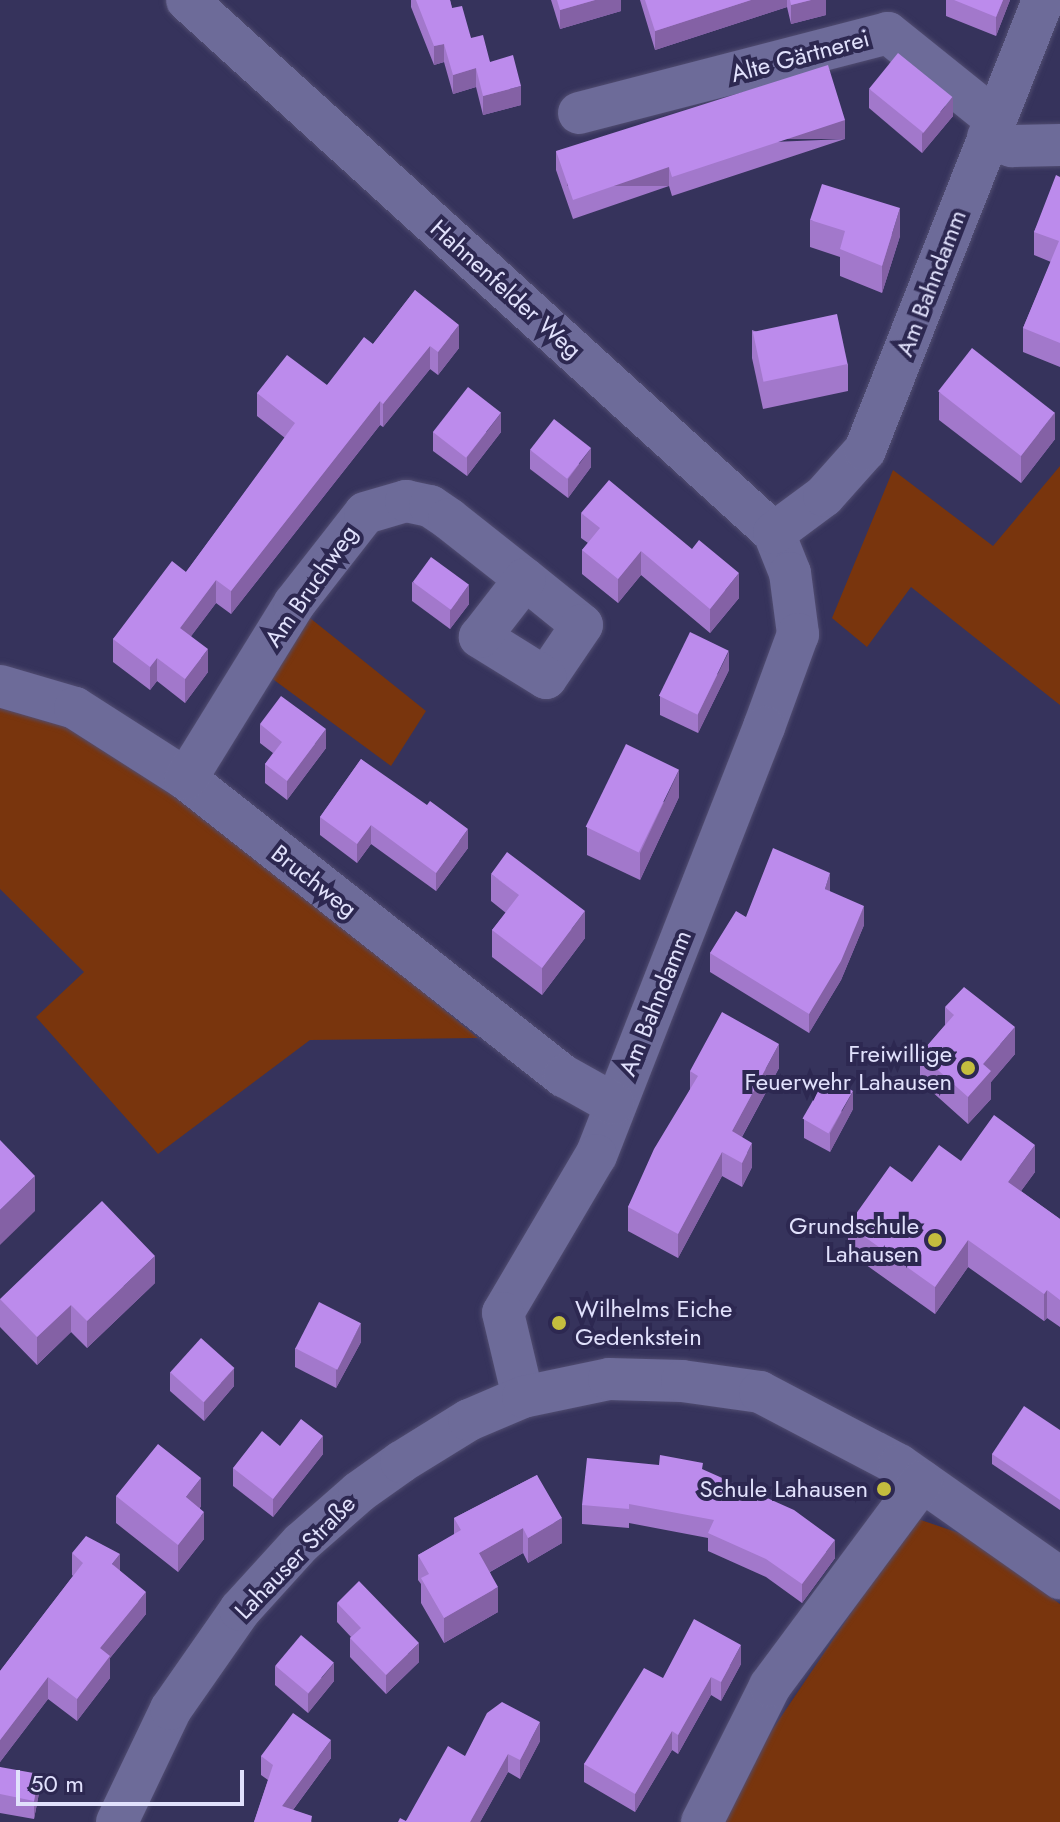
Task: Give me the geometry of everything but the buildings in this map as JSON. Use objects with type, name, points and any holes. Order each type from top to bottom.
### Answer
[{"type":"street","name":"Hahnenfelder Weg","points":[[187,0],[774,533],[795,597]]},
{"type":"street","name":"Am Bahndamm","points":[[774,533],[824,496],[865,450],[1043,0]]},
{"type":"street","name":"Alte Gärtnerei","points":[[579,113],[888,33],[992,128]]},
{"type":"street","points":[[992,128],[1012,146],[1060,145]]},
{"type":"street","name":"Am Bruchweg","points":[[186,779],[294,604],[365,513],[406,501],[430,506],[525,579]]},
{"type":"street","name":"Am Bahndamm","points":[[523,1397],[503,1313],[568,1209],[614,1104],[798,634],[795,597]]},
{"type":"street","name":"Bruchweg","points":[[0,686],[75,708],[186,779],[564,1076],[614,1104]]},
{"type":"street","name":"Lahauser Straße","points":[[117,1822],[171,1709],[240,1610],[301,1543],[401,1462],[469,1420],[523,1397],[609,1379],[682,1381],[760,1392],[866,1446],[922,1481],[1060,1578]]},
{"type":"street","points":[[702,1822],[770,1686],[922,1481]]},
{"type":"shaded area","points":[[1060,466],[1060,705],[911,587],[867,647],[832,618],[893,470],[993,546]]},
{"type":"shaded area","points":[[295,606],[426,711],[391,766],[255,666]]},
{"type":"shaded area","points":[[0,702],[66,720],[174,784],[478,1038],[310,1040],[158,1154],[36,1017],[84,972],[0,889]]},
{"type":"shaded area","points":[[915,1518],[965,1535],[1060,1604],[1060,1822],[710,1822]]},
{"type":"place","name":"Freiwillige Feuerwehr Lahausen","points":[[968,1068]]},
{"type":"place","name":"Grundschule Lahausen","points":[[935,1240]]},
{"type":"place","name":"Wilhelms Eiche Gedenkstein","points":[[559,1323]]},
{"type":"place","name":"Schule Lahausen","points":[[884,1489]]}]
